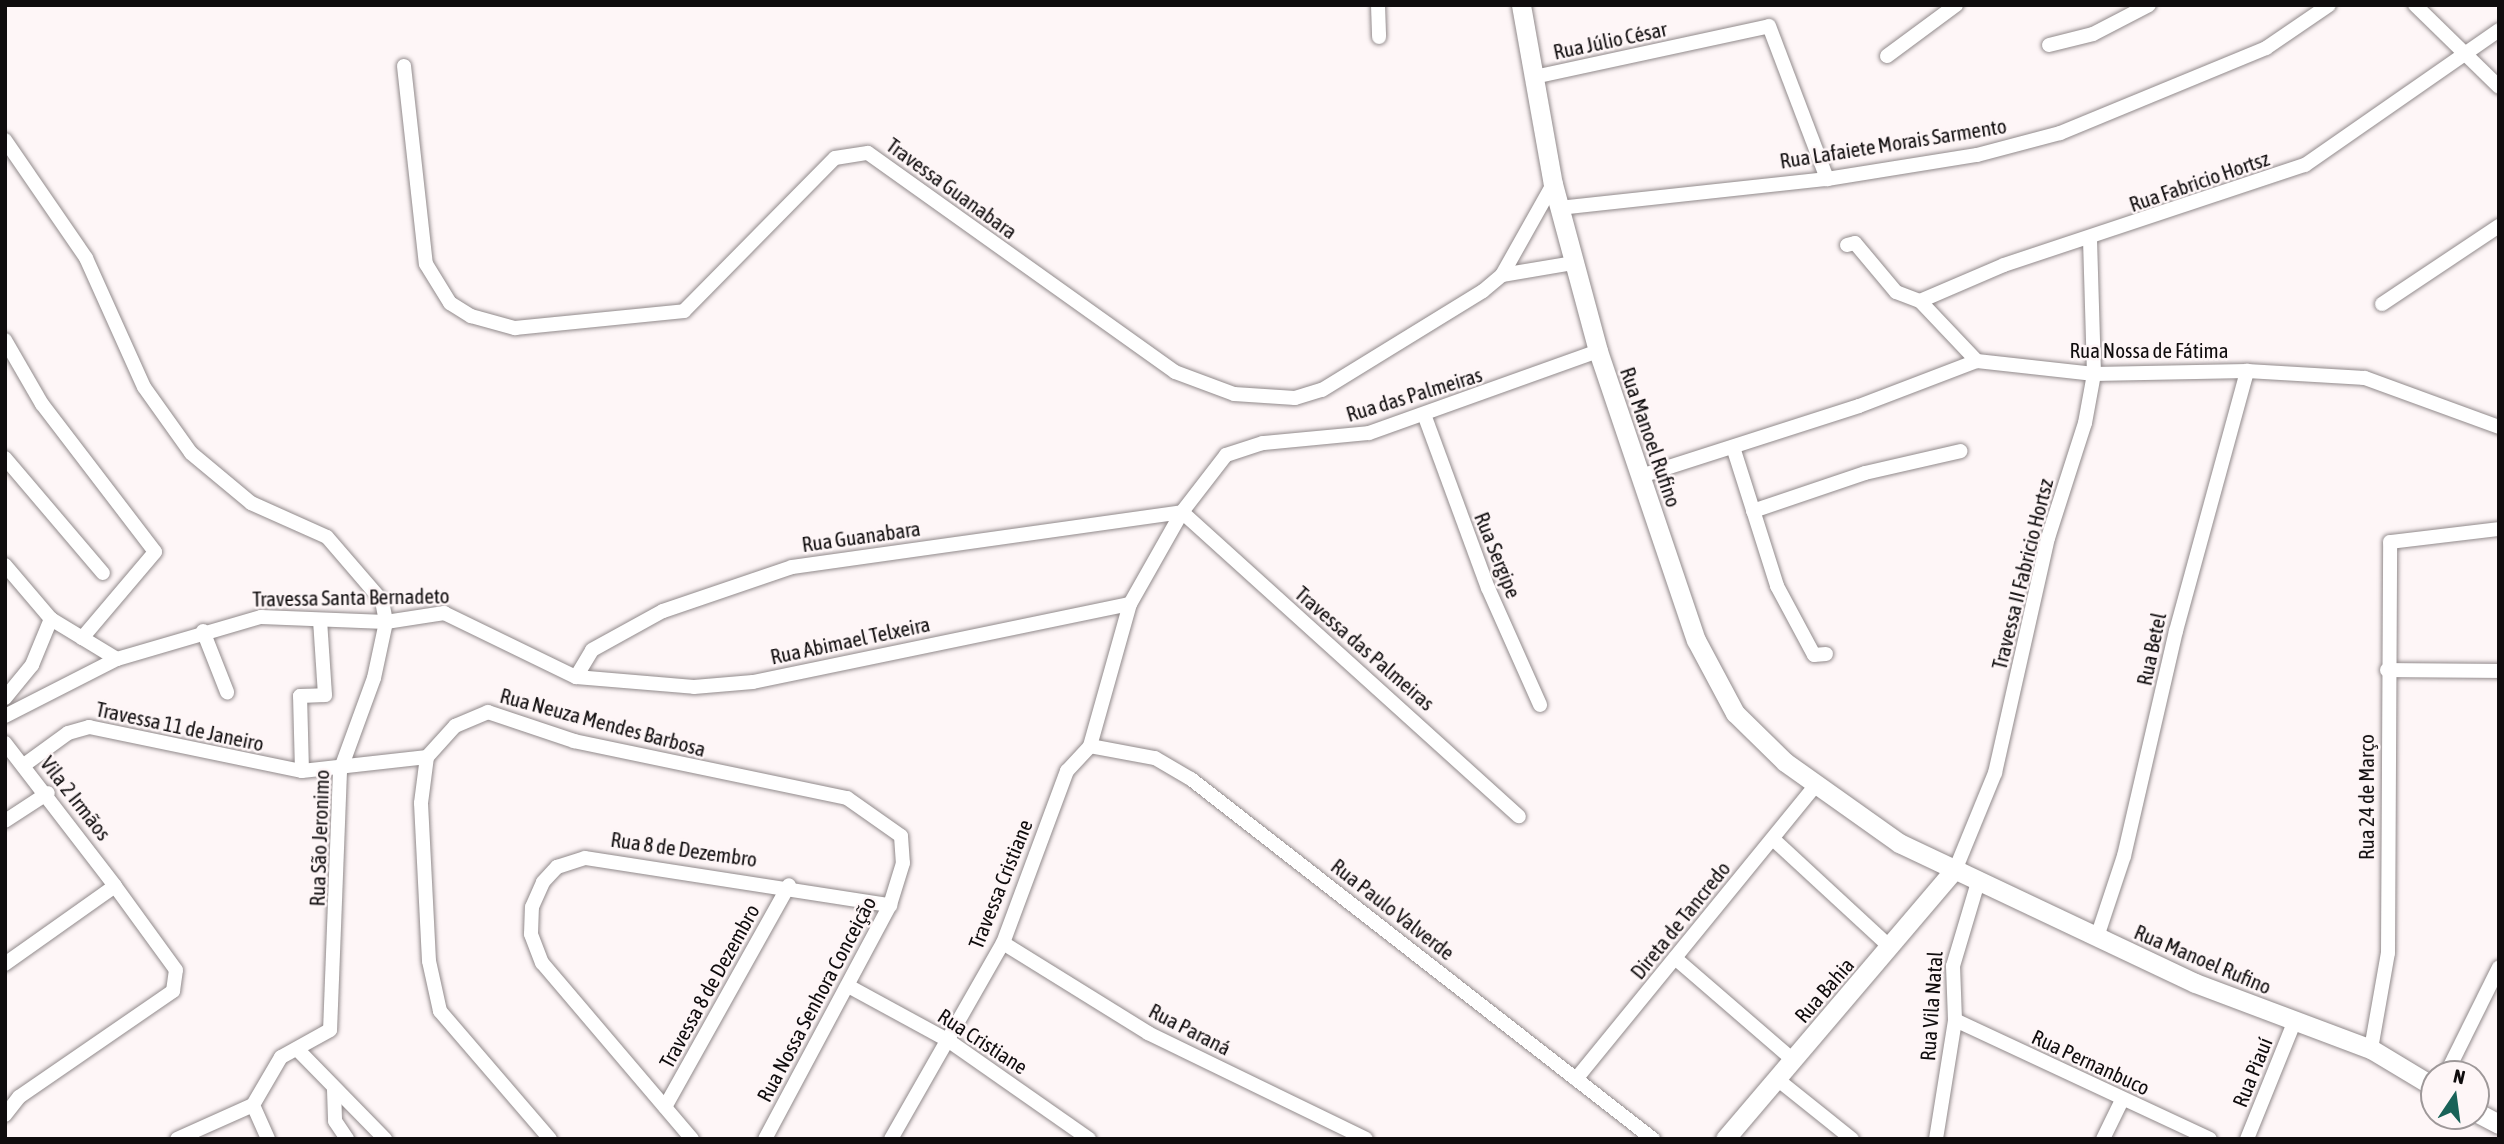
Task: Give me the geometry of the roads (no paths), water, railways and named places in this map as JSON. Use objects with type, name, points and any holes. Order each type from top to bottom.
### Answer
[{"type":"main road","name":"Rua Manoel Rufino","points":[[1521,5],[1553,184],[1598,351],[1719,689],[1758,738],[1815,786],[1859,818],[1955,869],[2097,937],[2371,1049],[2420,1079]]},
{"type":"main road","name":"Rua Bahia","points":[[1725,1139],[1955,869]]},
{"type":"street","points":[[1378,5],[1379,37]]},
{"type":"street","points":[[1887,56],[1956,5]]},
{"type":"street","points":[[2049,45],[2093,34],[2148,5]]},
{"type":"street","name":"Rua Lafaiete Morais Sarmento","points":[[1559,208],[1827,179],[1977,155],[2060,133],[2266,48],[2329,5]]},
{"type":"street","points":[[2415,5],[2469,54],[2499,87]]},
{"type":"street","name":"Rua Júlio César","points":[[1534,77],[1753,26],[1772,32],[1827,179]]},
{"type":"street","name":"Rua Fabricio Hortsz","points":[[1920,301],[2004,265],[2090,241],[2305,165],[2469,54],[2499,30]]},
{"type":"street","name":"Travessa Guanabara","points":[[404,66],[426,264],[450,303],[495,324],[684,311],[835,158],[850,153],[868,153],[1174,372],[1234,394],[1266,400],[1322,390],[1502,275],[1574,263]]},
{"type":"street","points":[[5,140],[86,258],[144,387],[191,453],[251,503],[327,537],[382,601],[387,622]]},
{"type":"street","name":"Travessa Guanabara","points":[[1502,275],[1553,184]]},
{"type":"street","points":[[2382,304],[2496,235]]},
{"type":"street","name":"Travessa II Fabricio Hortsz","points":[[1955,869],[1995,773],[2094,374],[2090,241]]},
{"type":"street","points":[[1847,245],[1855,243],[1896,292],[1920,301],[1977,361]]},
{"type":"street","points":[[5,340],[79,452],[155,552],[82,638]]},
{"type":"street","name":"Rua das Palmeiras","points":[[1090,746],[1130,604],[1182,512],[1214,466],[1242,447],[1334,439],[1425,417],[1598,351]]},
{"type":"street","name":"Rua Nossa de Fátima","points":[[1641,476],[1733,447],[1977,361],[2094,374],[2246,371],[2365,378],[2499,428]]},
{"type":"street","name":"Rua Betel","points":[[2097,937],[2124,856],[2188,584],[2246,371]]},
{"type":"street","name":"Rua Sergipe","points":[[1425,417],[1488,588],[1540,705]]},
{"type":"street","points":[[1733,447],[1777,586],[1814,655],[1826,654]]},
{"type":"street","points":[[1753,511],[1865,473],[1961,451]]},
{"type":"street","points":[[5,458],[103,573]]},
{"type":"street","name":"Rua Guanabara","points":[[576,677],[592,650],[663,611],[792,567],[1182,512]]},
{"type":"street","name":"Travessa das Palmeiras","points":[[1182,512],[1519,816]]},
{"type":"street","name":"Rua 24 de Março","points":[[2371,1049],[2388,962],[2387,670],[2390,542],[2499,529]]},
{"type":"street","points":[[5,565],[51,618],[117,659]]},
{"type":"street","name":"Rua Abimael Telxeira","points":[[576,677],[649,686],[753,682],[1130,604]]},
{"type":"street","name":"Travessa Santa Bernadeto","points":[[5,716],[117,659],[202,631],[261,617],[387,622],[425,614],[464,618],[576,677]]},
{"type":"street","points":[[5,698],[32,665],[51,618]]},
{"type":"street","points":[[303,771],[300,696],[325,695],[320,620]]},
{"type":"street","name":"Rua São Jeronimo","points":[[297,1049],[331,1028],[340,771],[380,655],[387,622]]},
{"type":"street","points":[[202,631],[227,692]]},
{"type":"street","points":[[2387,670],[2499,671]]},
{"type":"street","name":"Rua Neuza Mendes Barbosa","points":[[427,757],[455,726],[488,712],[574,741],[847,798],[901,836]]},
{"type":"street","name":"Travessa 11 de Janeiro","points":[[24,765],[68,733],[89,727],[303,771],[340,771],[427,757]]},
{"type":"street","name":"Vila 2 Irmãos","points":[[5,743],[48,793],[176,970],[173,991],[19,1097],[5,1115]]},
{"type":"street","name":"Travessa Cristiane","points":[[891,1139],[1003,943],[1067,771],[1090,746]]},
{"type":"street","name":"Rua Paulo Valverde","points":[[1090,746],[1155,758],[1191,779],[1653,1139]]},
{"type":"street","points":[[427,757],[421,803],[434,996],[440,1011],[550,1139]]},
{"type":"street","name":"Direta de Tancredo","points":[[1576,1079],[1815,786]]},
{"type":"street","points":[[5,821],[48,793]]},
{"type":"street","name":"Rua Nossa Senhora Conceição","points":[[765,1139],[850,986],[890,905],[903,863],[901,836]]},
{"type":"street","points":[[1773,839],[1890,947]]},
{"type":"street","name":"Rua 8 de Dezembro","points":[[692,1139],[542,963],[531,934],[532,907],[543,882],[557,867],[585,858],[789,885],[890,905]]},
{"type":"street","name":"Rua Vila Natal","points":[[1936,1139],[1955,1020],[1953,966],[1979,879]]},
{"type":"street","points":[[5,964],[113,883]]},
{"type":"street","name":"Travessa 8 de Dezembro","points":[[666,1107],[789,885]]},
{"type":"street","name":"Rua Paraná","points":[[1003,943],[1177,1049],[1366,1139]]},
{"type":"street","points":[[1675,958],[1793,1060]]},
{"type":"street","points":[[2453,1060],[2499,967]]},
{"type":"street","name":"Rua Cristiane","points":[[850,986],[949,1041],[1089,1139]]},
{"type":"street","name":"Rua Pernanbuco","points":[[1955,1020],[2210,1139]]},
{"type":"street","name":"Rua Piauí","points":[[2247,1139],[2295,1020]]},
{"type":"street","points":[[177,1139],[253,1105],[272,1066],[297,1049],[334,1090],[385,1139]]},
{"type":"street","points":[[1777,1079],[1852,1139]]},
{"type":"street","points":[[334,1090],[335,1121],[347,1139]]},
{"type":"street","points":[[2103,1139],[2122,1100]]},
{"type":"street","points":[[253,1105],[268,1139]]}]
